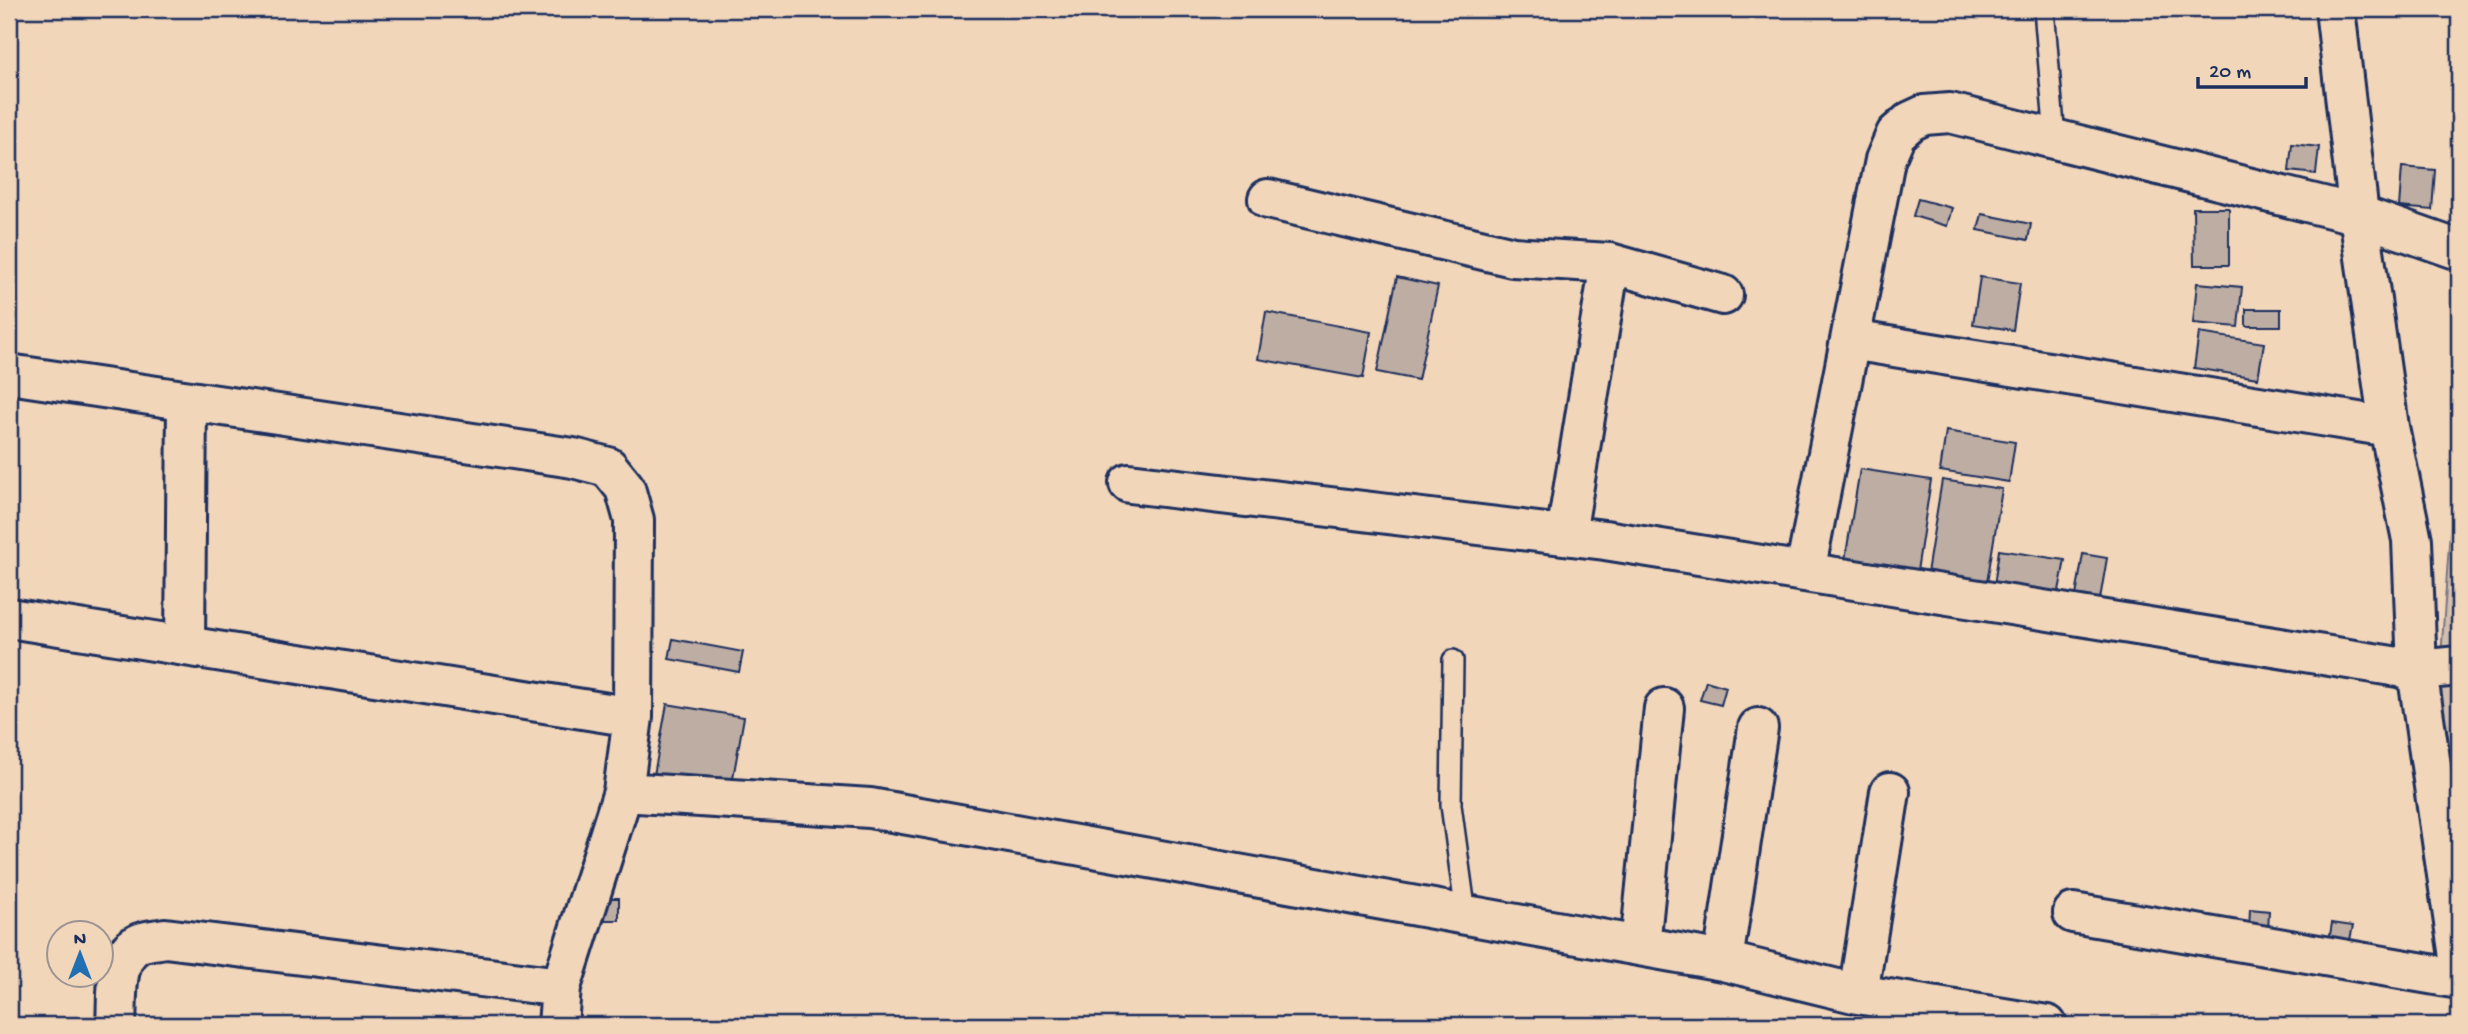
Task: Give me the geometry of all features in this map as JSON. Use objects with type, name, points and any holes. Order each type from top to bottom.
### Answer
[{"type":"street","points":[[2335,9],[2359,215],[2389,426],[2412,540],[2417,670],[2459,957]]},
{"type":"street","points":[[1805,572],[1885,160],[1896,134],[1924,115],[1950,113],[2055,138],[2359,215],[2459,250]]},
{"type":"street","points":[[1268,199],[1513,257],[1609,263],[1723,295]]},
{"type":"street","points":[[1566,535],[1609,263]]},
{"type":"street","points":[[1851,340],[2389,426]]},
{"type":"street","points":[[9,374],[573,458],[608,467],[625,488],[635,520],[633,717],[624,792],[561,987],[558,1025]]},
{"type":"street","points":[[185,646],[187,401]]},
{"type":"street","points":[[1129,483],[1566,535],[2417,670],[2459,666]]},
{"type":"street","points":[[9,618],[633,717]]},
{"type":"street","points":[[1640,946],[1664,708]]},
{"type":"street","points":[[1723,961],[1758,728]]},
{"type":"street","points":[[624,792],[870,808],[1723,961],[1858,994],[2047,1025]]},
{"type":"street","points":[[1858,994],[1890,792]]},
{"type":"street","points":[[2073,913],[2459,979]]},
{"type":"street","points":[[116,1025],[119,981],[124,957],[138,943],[165,939],[561,987]]},
{"type":"lane","points":[[2044,9],[2055,138]]},
{"type":"lane","points":[[1453,660],[1451,806],[1466,915]]},
{"type":"shaded area","points":[[2459,523],[2459,832],[2439,685],[2450,531]]},
{"type":"building","points":[[2292,144],[2319,147],[2316,174],[2289,171]]},
{"type":"building","points":[[2402,167],[2435,170],[2432,210],[2399,207]]},
{"type":"building","points":[[1918,199],[1952,208],[1947,226],[1913,216]]},
{"type":"building","points":[[2193,208],[2229,208],[2229,265],[2194,265]]},
{"type":"building","points":[[1982,214],[2031,224],[2028,240],[1978,230]]},
{"type":"building","points":[[1397,277],[1438,286],[1418,380],[1377,372]]},
{"type":"building","points":[[1980,277],[2020,283],[2013,330],[1973,324]]},
{"type":"building","points":[[2197,283],[2242,287],[2238,327],[2193,323]]},
{"type":"building","points":[[2246,309],[2281,309],[2281,326],[2246,326]]},
{"type":"building","points":[[1266,312],[1371,332],[1363,378],[1258,359]]},
{"type":"building","points":[[2199,333],[2264,343],[2258,378],[2194,368]]},
{"type":"building","points":[[1946,431],[2015,442],[2009,482],[1940,471]]},
{"type":"building","points":[[1860,469],[1931,480],[1917,571],[1845,560]]},
{"type":"building","points":[[1942,480],[2002,489],[1987,583],[1927,573]]},
{"type":"building","points":[[1999,550],[2065,560],[2058,596],[1994,586]]},
{"type":"building","points":[[2083,554],[2107,558],[2100,599],[2076,596]]},
{"type":"building","points":[[673,639],[743,652],[739,672],[669,659]]},
{"type":"building","points":[[1706,681],[1726,687],[1721,705],[1700,700]]},
{"type":"building","points":[[667,704],[744,717],[731,789],[654,775]]},
{"type":"building","points":[[602,898],[619,898],[619,920],[602,920]]},
{"type":"building","points":[[2250,909],[2269,911],[2268,932],[2249,931]]},
{"type":"building","points":[[2332,923],[2353,926],[2349,944],[2329,941]]}]
